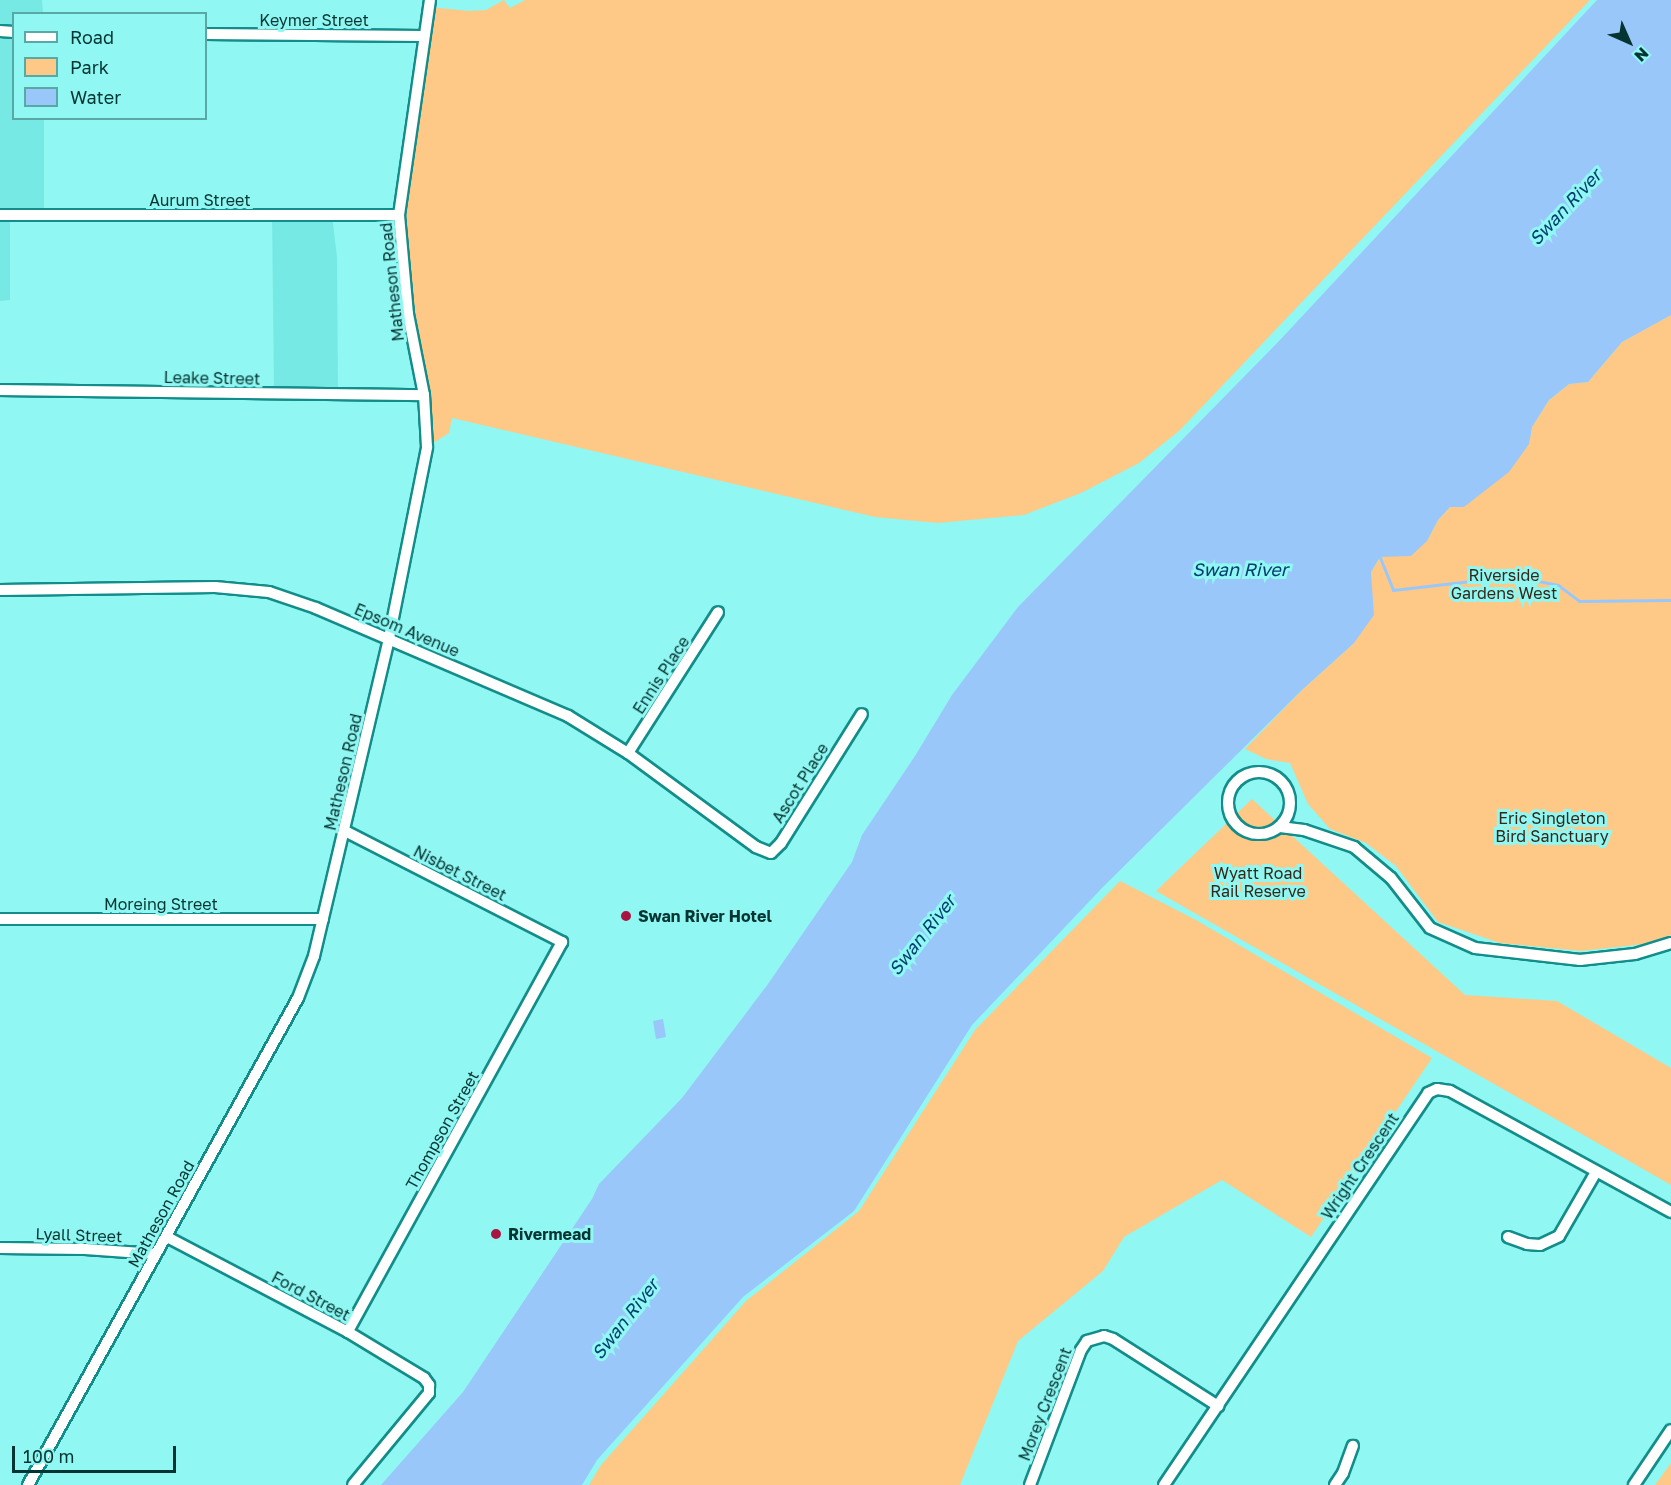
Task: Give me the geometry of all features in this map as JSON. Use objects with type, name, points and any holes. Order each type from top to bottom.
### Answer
[{"type":"street","name":"Matheson Road","points":[[28,1485],[298,998],[314,956],[389,638],[427,447],[424,395],[408,314],[399,216],[409,160],[423,36],[430,0]]},
{"type":"street","name":"Keymer Street","points":[[207,34],[423,36]]},
{"type":"street","name":"Aurum Street","points":[[0,214],[399,216]]},
{"type":"street","name":"Leake Street","points":[[0,390],[424,395]]},
{"type":"street","name":"Epsom Avenue","points":[[0,590],[215,586],[269,592],[389,638],[568,716],[628,753],[756,847]]},
{"type":"street","name":"Ennis Place","points":[[628,753],[718,612]]},
{"type":"street","name":"Ascot Place","points":[[756,847],[771,853],[780,843],[862,714]]},
{"type":"street","points":[[1280,827],[1291,810],[1289,790],[1285,784],[1271,773],[1258,771],[1238,779],[1231,791],[1228,807],[1230,817],[1238,827],[1253,834],[1265,834],[1280,827],[1304,830],[1354,847],[1391,878],[1430,928],[1475,948],[1580,960],[1635,954],[1671,943]]},
{"type":"street","name":"Nisbet Street","points":[[345,831],[562,942]]},
{"type":"street","name":"Moreing Street","points":[[0,919],[323,919]]},
{"type":"street","name":"Thompson Street","points":[[348,1332],[562,942]]},
{"type":"street","name":"Wright Crescent","points":[[1164,1485],[1428,1093],[1437,1089],[1450,1091],[1671,1212]]},
{"type":"street","points":[[1508,1237],[1527,1244],[1540,1245],[1558,1236],[1596,1172]]},
{"type":"street","name":"Ford Street","points":[[167,1237],[348,1332],[424,1378],[429,1385],[429,1393],[353,1485]]},
{"type":"street","name":"Lyall Street","points":[[0,1248],[85,1249],[156,1254]]},
{"type":"street","name":"Morey Crescent","points":[[1030,1485],[1087,1341],[1104,1336],[1113,1339],[1218,1406]]},
{"type":"street","points":[[1634,1485],[1671,1430]]},
{"type":"street","points":[[1335,1485],[1343,1473],[1353,1446]]},
{"type":"shaded area","points":[[0,0],[42,0],[43,12],[12,12],[12,120],[44,120],[44,215],[10,215],[10,300],[0,301]]},
{"type":"shaded area","points":[[272,215],[332,215],[337,257],[338,394],[274,393]]},
{"type":"green space","points":[[504,0],[510,8],[525,0],[1590,0],[1179,431],[1139,463],[1081,493],[1024,515],[938,523],[875,517],[452,418],[449,433],[427,447],[399,215],[429,7],[469,11],[486,10]]},
{"type":"green space","points":[[1671,315],[1671,935],[1644,944],[1581,951],[1500,943],[1438,922],[1396,866],[1366,843],[1330,829],[1308,804],[1290,763],[1266,759],[1245,749],[1302,690],[1354,643],[1372,591],[1371,572],[1380,557],[1427,541],[1438,520],[1450,507],[1529,444],[1532,427],[1549,400],[1569,384],[1588,382],[1622,342]]},
{"type":"green space","name":"Wyatt Road Rail Reserve","points":[[1252,799],[1465,995],[1557,1001],[1671,1068],[1671,1185],[1156,891]]},
{"type":"green space","points":[[1120,881],[1196,920],[1432,1058],[1311,1237],[1222,1180],[1124,1237],[1103,1271],[1018,1341],[960,1485],[589,1485],[601,1465],[746,1301],[859,1211],[975,1030]]},
{"type":"green space","points":[[1671,1463],[1671,1485],[1655,1485]]},
{"type":"water","name":"Swan River","points":[[1597,0],[1671,0],[1671,315],[1622,342],[1588,382],[1569,384],[1549,400],[1532,427],[1529,444],[1509,472],[1464,507],[1450,507],[1438,520],[1427,541],[1411,556],[1380,557],[1371,572],[1374,615],[1354,643],[1302,690],[1102,888],[972,1025],[854,1211],[743,1297],[597,1460],[582,1485],[381,1485],[463,1392],[592,1199],[599,1184],[682,1098],[768,984],[852,862],[862,835],[915,756],[952,695],[1018,607],[1280,340]]},
{"type":"water","points":[[663,1019],[666,1037],[656,1039],[653,1021]]},
{"type":"waterway","points":[[1379,555],[1393,590],[1514,576],[1558,585],[1579,601],[1671,600]]},
{"type":"place","name":"Swan River Hotel","points":[[626,916]]},
{"type":"place","name":"Rivermead","points":[[496,1234]]},
{"type":"park label","name":"Riverside Gardens West","points":[[1504,584]]},
{"type":"park label","name":"Eric Singleton Bird Sanctuary","points":[[1552,827]]}]
